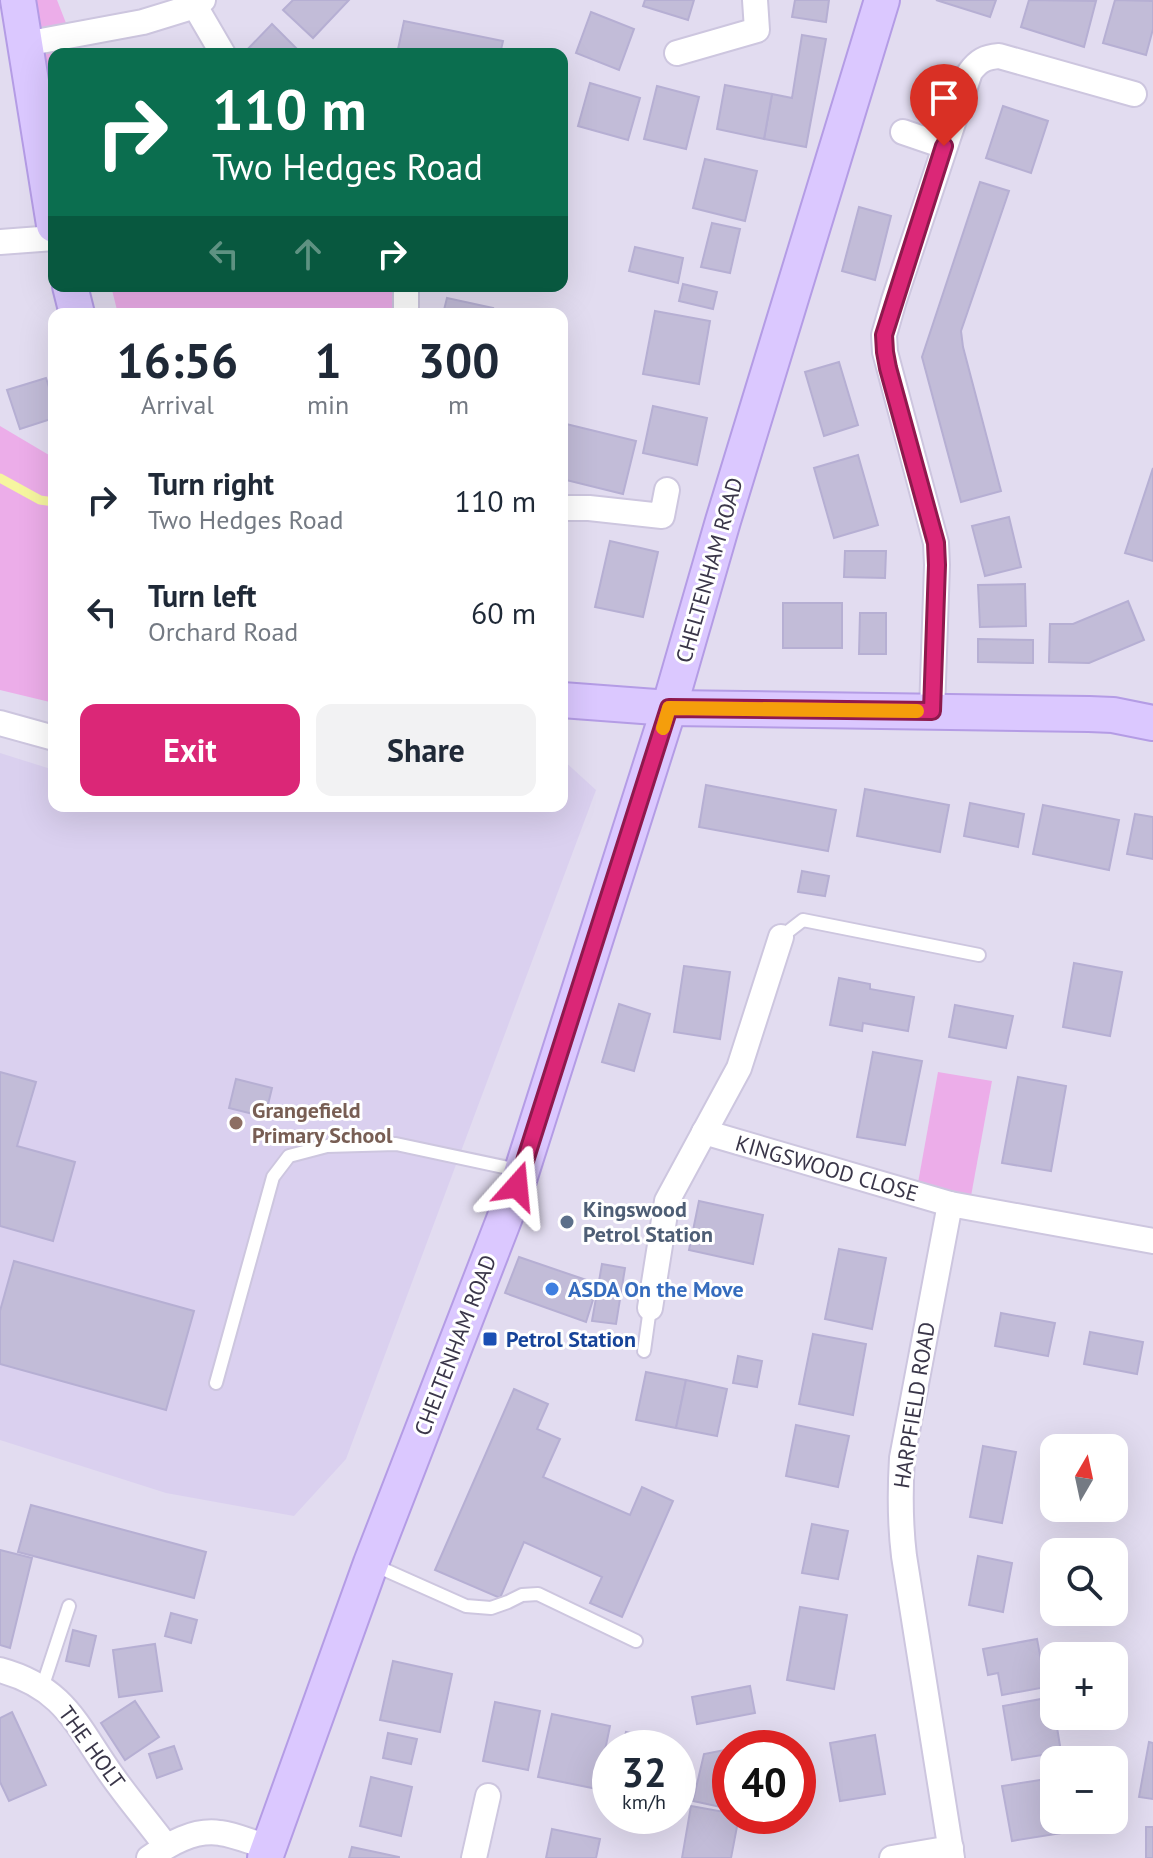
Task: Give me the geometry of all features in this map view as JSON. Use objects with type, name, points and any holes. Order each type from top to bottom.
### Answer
[{"type":"street","points":[[18,0],[48,188]]},
{"type":"street","points":[[677,53],[757,30],[755,0]]},
{"type":"street","name":"CHELTENHAM ROAD","points":[[267,1853],[371,1563],[521,1171],[669,708],[882,0]]},
{"type":"street","points":[[25,44],[143,22],[199,3],[220,48]]},
{"type":"street","points":[[932,711],[936,543],[888,368],[884,335],[944,146],[970,72],[982,59],[999,56],[1134,94]]},
{"type":"street","points":[[903,132],[944,146]]},
{"type":"street","points":[[0,242],[48,238]]},
{"type":"street","points":[[568,508],[662,516],[667,490]]},
{"type":"street","points":[[568,700],[669,708],[1113,715],[1153,723]]},
{"type":"street","points":[[0,723],[48,736]]},
{"type":"street","name":"KINGSWOOD CLOSE","points":[[650,1308],[667,1201],[739,1068],[781,937]]},
{"type":"street","name":"KINGSWOOD CLOSE","points":[[704,1132],[950,1204]]},
{"type":"street","points":[[950,1204],[1153,1241]]},
{"type":"street","name":"HARPFIELD ROAD","points":[[950,1204],[902,1458],[899,1493],[904,1556],[952,1853]]},
{"type":"street","name":"THE HOLT","points":[[0,1670],[42,1688],[70,1712],[158,1852]]},
{"type":"street","points":[[474,1858],[488,1796]]},
{"type":"street","points":[[158,1852],[191,1836],[219,1832],[267,1853]]},
{"type":"street","points":[[892,1858],[952,1853]]},
{"type":"lane","points":[[781,937],[803,920],[979,955]]},
{"type":"lane","points":[[216,1383],[273,1177],[289,1156],[327,1146],[396,1144],[521,1171]]},
{"type":"lane","points":[[644,1351],[650,1308]]},
{"type":"lane","points":[[371,1563],[466,1606],[491,1608],[522,1595],[538,1594],[636,1641]]},
{"type":"lane","points":[[42,1688],[69,1606]]},
{"type":"shaded area","points":[[0,0],[1153,0],[1153,1858],[0,1858]]},
{"type":"shaded area","points":[[18,0],[57,0],[71,36],[72,48],[48,48],[48,188]]},
{"type":"shaded area","points":[[112,292],[406,292],[406,308],[116,308]]},
{"type":"shaded area","points":[[0,426],[48,454],[48,702],[0,690]]},
{"type":"shaded area","name":"Grangefield Primary School","points":[[0,753],[48,768],[48,812],[568,812],[568,764],[596,790],[346,1459],[294,1516],[166,1493],[0,1440]]},
{"type":"shaded area","points":[[938,1072],[992,1081],[969,1207],[916,1194]]},
{"type":"building","points":[[293,0],[349,0],[313,38],[283,10]]},
{"type":"building","points":[[645,0],[694,0],[688,20],[643,6]]},
{"type":"building","points":[[795,0],[829,0],[826,22],[792,17]]},
{"type":"building","points":[[936,0],[996,0],[990,17]]},
{"type":"building","points":[[1029,0],[1096,1],[1084,47],[1021,27]]},
{"type":"building","points":[[1115,0],[1153,1],[1153,29],[1146,55],[1103,43]]},
{"type":"building","points":[[591,12],[634,29],[619,70],[576,53]]},
{"type":"building","points":[[404,21],[503,41],[501,48],[398,48]]},
{"type":"building","points":[[272,24],[296,48],[249,48]]},
{"type":"building","points":[[802,35],[826,39],[806,147],[764,139],[772,94],[792,98]]},
{"type":"building","points":[[590,83],[640,98],[628,140],[578,126]]},
{"type":"building","points":[[725,85],[772,94],[764,139],[717,129]]},
{"type":"building","points":[[657,86],[699,97],[686,149],[644,139]]},
{"type":"building","points":[[1003,106],[1048,121],[1031,173],[986,158]]},
{"type":"building","points":[[705,159],[757,171],[745,221],[693,208]]},
{"type":"building","points":[[980,182],[1009,191],[961,331],[1001,491],[961,502],[922,357]]},
{"type":"building","points":[[859,207],[891,216],[875,280],[842,271]]},
{"type":"building","points":[[712,223],[740,229],[730,273],[701,267]]},
{"type":"building","points":[[635,247],[683,258],[678,283],[629,271]]},
{"type":"building","points":[[683,284],[717,292],[713,309],[679,301]]},
{"type":"building","points":[[447,298],[493,308],[444,308]]},
{"type":"building","points":[[655,311],[710,321],[699,384],[643,374]]},
{"type":"building","points":[[839,362],[858,425],[824,436],[805,372]]},
{"type":"building","points":[[46,378],[48,420],[20,429],[7,390]]},
{"type":"building","points":[[653,406],[707,418],[697,465],[643,453]]},
{"type":"building","points":[[568,424],[636,441],[623,494],[568,480]]},
{"type":"building","points":[[858,455],[878,525],[834,538],[814,468]]},
{"type":"building","points":[[1153,468],[1153,561],[1125,553]]},
{"type":"building","points":[[1009,517],[1021,567],[985,576],[972,526]]},
{"type":"building","points":[[610,541],[658,552],[643,617],[595,607]]},
{"type":"building","points":[[845,551],[886,551],[885,578],[844,577]]},
{"type":"building","points":[[1025,584],[1026,626],[980,627],[978,585]]},
{"type":"building","points":[[1128,601],[1144,640],[1089,663],[1049,662],[1050,624],[1073,624]]},
{"type":"building","points":[[783,603],[842,603],[842,648],[783,648]]},
{"type":"building","points":[[860,613],[886,613],[886,654],[859,654]]},
{"type":"building","points":[[978,639],[1033,640],[1033,663],[978,662]]},
{"type":"building","points":[[706,785],[836,810],[828,851],[699,827]]},
{"type":"building","points":[[865,789],[949,805],[940,852],[857,836]]},
{"type":"building","points":[[970,803],[1024,814],[1018,847],[964,836]]},
{"type":"building","points":[[1043,805],[1119,820],[1109,870],[1033,854]]},
{"type":"building","points":[[1135,814],[1153,817],[1153,859],[1127,854]]},
{"type":"building","points":[[802,871],[829,876],[825,896],[798,892]]},
{"type":"building","points":[[1074,963],[1122,972],[1110,1036],[1063,1027]]},
{"type":"building","points":[[684,966],[730,972],[720,1039],[674,1032]]},
{"type":"building","points":[[839,978],[870,984],[870,989],[914,997],[908,1031],[863,1023],[862,1031],[830,1025]]},
{"type":"building","points":[[619,1004],[650,1014],[634,1071],[602,1062]]},
{"type":"building","points":[[955,1005],[1013,1016],[1006,1048],[949,1037]]},
{"type":"building","points":[[873,1052],[922,1061],[905,1145],[857,1137]]},
{"type":"building","points":[[0,1072],[36,1082],[17,1146],[75,1162],[53,1241],[0,1226]]},
{"type":"building","points":[[1018,1077],[1066,1086],[1051,1171],[1002,1163]]},
{"type":"building","points":[[236,1079],[272,1088],[265,1117],[229,1108]]},
{"type":"building","points":[[699,1201],[763,1215],[753,1264],[689,1250]]},
{"type":"building","points":[[839,1249],[886,1258],[872,1329],[825,1319]]},
{"type":"building","name":"ASDA On the Move","points":[[519,1257],[598,1284],[586,1322],[505,1293]]},
{"type":"building","points":[[14,1261],[194,1311],[166,1410],[0,1364],[0,1311]]},
{"type":"building","points":[[602,1264],[625,1268],[616,1324],[592,1321]]},
{"type":"building","points":[[1001,1313],[1055,1323],[1048,1356],[995,1346]]},
{"type":"building","points":[[1090,1332],[1143,1342],[1137,1374],[1084,1364]]},
{"type":"building","points":[[813,1334],[866,1344],[853,1415],[799,1404]]},
{"type":"building","points":[[738,1356],[762,1361],[757,1387],[733,1383]]},
{"type":"building","points":[[646,1372],[686,1380],[676,1428],[636,1420]]},
{"type":"building","points":[[686,1380],[727,1389],[717,1436],[676,1428]]},
{"type":"building","points":[[514,1389],[548,1404],[537,1429],[560,1439],[543,1477],[630,1515],[642,1487],[673,1501],[622,1617],[590,1603],[602,1577],[524,1542],[500,1598],[435,1570]]},
{"type":"building","points":[[796,1425],[849,1436],[838,1487],[786,1476]]},
{"type":"building","points":[[983,1446],[1016,1452],[1002,1523],[970,1517]]},
{"type":"building","points":[[31,1505],[206,1552],[194,1598],[18,1552]]},
{"type":"building","points":[[812,1524],[848,1531],[838,1579],[802,1573]]},
{"type":"building","points":[[0,1550],[32,1558],[10,1648],[0,1645]]},
{"type":"building","points":[[978,1556],[1012,1563],[1003,1612],[969,1605]]},
{"type":"building","points":[[800,1607],[847,1615],[834,1689],[787,1680]]},
{"type":"building","points":[[171,1613],[197,1620],[191,1643],[165,1636]]},
{"type":"building","points":[[73,1630],[96,1636],[89,1666],[66,1661]]},
{"type":"building","points":[[1037,1639],[1040,1688],[1002,1695],[998,1673],[988,1675],[983,1649]]},
{"type":"building","points":[[155,1644],[162,1691],[119,1697],[113,1650]]},
{"type":"building","points":[[393,1661],[452,1674],[440,1732],[380,1720]]},
{"type":"building","points":[[750,1686],[755,1713],[697,1724],[692,1697]]},
{"type":"building","points":[[1040,1699],[1040,1730],[1057,1730],[1060,1746],[1040,1746],[1040,1755],[1012,1760],[1003,1706]]},
{"type":"building","points":[[135,1701],[159,1737],[125,1760],[101,1723]]},
{"type":"building","points":[[495,1702],[540,1711],[528,1770],[483,1761]]},
{"type":"building","points":[[12,1712],[46,1785],[9,1801],[0,1782],[0,1718]]},
{"type":"building","points":[[552,1714],[610,1726],[609,1730],[592,1730],[592,1788],[538,1777]]},
{"type":"building","points":[[388,1733],[417,1739],[411,1764],[383,1758]]},
{"type":"building","points":[[875,1735],[885,1794],[840,1801],[830,1743]]},
{"type":"building","points":[[1149,1742],[1153,1743],[1153,1799],[1139,1797]]},
{"type":"building","points":[[174,1746],[182,1769],[157,1778],[149,1754]]},
{"type":"building","points":[[712,1752],[712,1805],[696,1802],[704,1754]]},
{"type":"building","points":[[371,1777],[412,1787],[401,1836],[360,1826]]},
{"type":"building","points":[[1040,1780],[1040,1834],[1056,1834],[1012,1841],[1002,1786]]},
{"type":"building","points":[[696,1807],[712,1810],[712,1834],[736,1834],[731,1858],[682,1858],[686,1834],[696,1834]]},
{"type":"building","points":[[1146,1827],[1153,1827],[1153,1858],[1146,1858]]},
{"type":"building","points":[[552,1829],[600,1839],[596,1858],[546,1858]]},
{"type":"building","points":[[352,1847],[399,1857],[399,1858],[349,1858]]},
{"type":"waterway","points":[[0,478],[40,500],[48,501]]},
{"type":"slow traffic","points":[[663,728],[669,708],[917,711]]},
{"type":"place","name":"Grangefield Primary School","points":[[236,1123]]},
{"type":"place","name":"Kingswood Petrol Station","points":[[567,1222]]},
{"type":"place","name":"ASDA On the Move","points":[[552,1289]]},
{"type":"place","name":"Petrol Station","points":[[490,1339]]},
{"type":"route","points":[[517,1186],[669,708],[932,711],[936,543],[888,368],[884,335],[944,146]]}]
